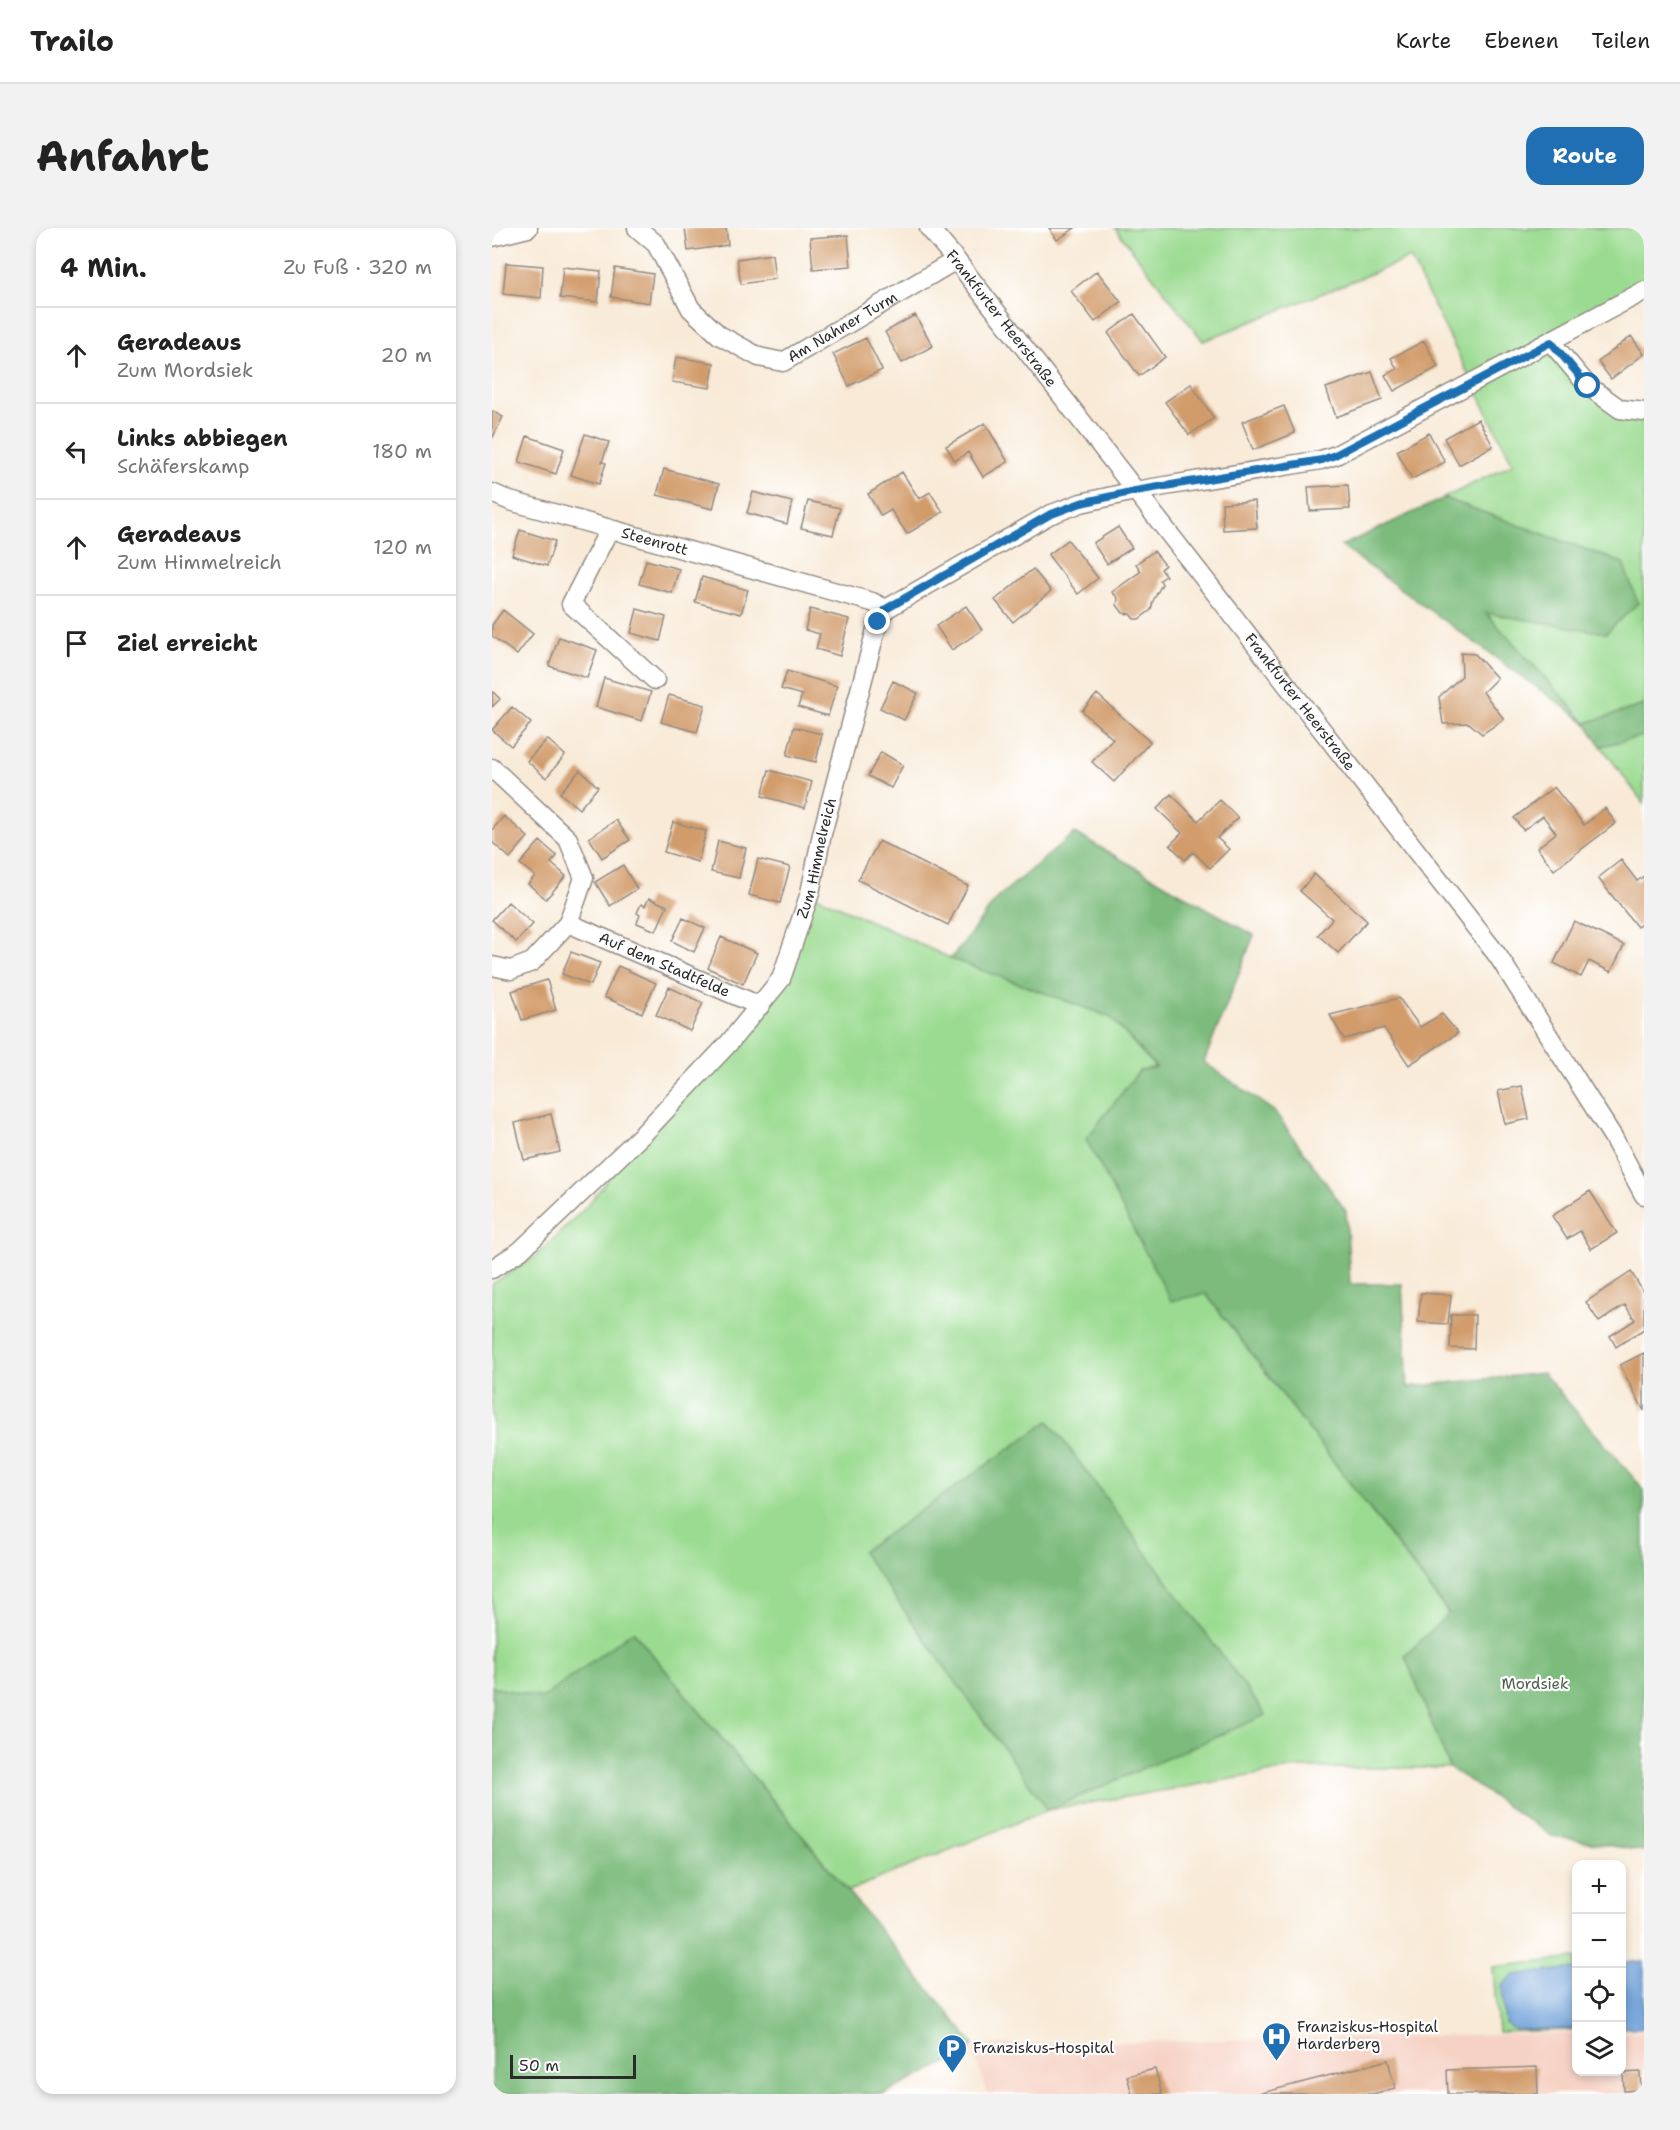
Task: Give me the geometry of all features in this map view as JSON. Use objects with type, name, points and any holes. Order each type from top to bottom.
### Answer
[{"type":"street","points":[[492,237],[528,228]]},
{"type":"street","name":"Am Nahner Turm","points":[[636,228],[656,244],[691,309],[712,329],[759,357],[783,362],[956,260]]},
{"type":"street","name":"Frankfurter Heerstraße","points":[[929,228],[1272,663],[1498,956],[1613,1137],[1644,1195]]},
{"type":"street","points":[[886,609],[1049,515],[1081,503],[1135,491],[1322,460],[1335,455],[1644,291]]},
{"type":"street","points":[[1551,342],[1588,386],[1620,409],[1644,412]]},
{"type":"street","points":[[492,493],[510,501],[609,530]]},
{"type":"street","name":"Steenrott","points":[[655,680],[571,604],[609,530],[872,602],[886,609]]},
{"type":"street","name":"Zum Himmelreich","points":[[492,1269],[520,1251],[645,1132],[729,1042],[781,978],[810,893],[822,834],[878,622],[886,609]]},
{"type":"street","points":[[492,768],[568,839],[584,878],[568,923],[532,962],[511,970],[492,966]]},
{"type":"street","name":"Auf dem Stadtfelde","points":[[568,923],[760,1006]]},
{"type":"shaded area","name":"Franziskus-Hospital Harderberg","points":[[1626,2032],[1644,2032],[1644,2094],[988,2094],[972,2052],[975,2045],[1572,2033],[1572,2076],[1626,2076]]},
{"type":"green space","points":[[1115,228],[1644,228],[1644,291],[1551,342],[1588,386],[1644,412],[1644,705],[1586,723],[1485,612],[1606,633],[1623,563],[1444,498],[1513,464],[1410,258],[1203,341]]},
{"type":"green space","points":[[1444,498],[1623,563],[1638,603],[1606,633],[1486,613],[1586,723],[1341,546]]},
{"type":"green space","points":[[1644,705],[1644,736],[1601,746],[1586,723]]},
{"type":"green space","points":[[1644,736],[1644,804],[1601,746]]},
{"type":"green space","name":"Mordsiek","points":[[1075,833],[1254,935],[1204,1062],[1275,1112],[1346,1211],[1350,1284],[1402,1284],[1408,1387],[1543,1373],[1644,1490],[1644,1851],[1552,1836],[1450,1768],[1405,1656],[1449,1613],[1206,1294],[1171,1301],[1086,1139],[1139,1071],[1156,1067],[1110,1017],[951,959],[998,897]]},
{"type":"green space","points":[[810,893],[952,959],[1110,1017],[1156,1068],[1206,1294],[1449,1614],[1405,1656],[1450,1768],[1296,1768],[1048,1810],[848,1891],[633,1631],[543,1698],[492,1687],[492,1284],[534,1258],[587,1206],[645,1132],[760,1006]]},
{"type":"green space","points":[[1049,1421],[1266,1715],[1048,1810],[862,1552]]},
{"type":"green space","points":[[633,1631],[973,2043],[969,2052],[883,2094],[492,2094],[492,1687],[543,1698]]},
{"type":"green space","points":[[1572,1958],[1572,2030],[1498,2032],[1493,1967]]},
{"type":"water","points":[[1644,1961],[1644,2028],[1626,2028],[1626,1963]]},
{"type":"water","points":[[1572,1968],[1572,2029],[1515,2030],[1505,2023],[1502,1985],[1514,1975]]},
{"type":"building","points":[[685,228],[726,228],[728,245],[688,251]]},
{"type":"building","points":[[1049,228],[1075,228],[1057,240]]},
{"type":"building","points":[[848,235],[851,266],[813,269],[810,238]]},
{"type":"building","points":[[772,254],[775,279],[741,284],[737,259]]},
{"type":"building","points":[[506,263],[543,266],[541,298],[503,294]]},
{"type":"building","points":[[563,267],[601,271],[598,302],[560,298]]},
{"type":"building","points":[[615,268],[653,274],[649,303],[611,297]]},
{"type":"building","points":[[1097,271],[1121,302],[1095,322],[1071,291]]},
{"type":"building","points":[[1134,314],[1165,357],[1139,376],[1108,333]]},
{"type":"building","points":[[915,315],[933,346],[902,363],[885,332]]},
{"type":"building","points":[[1631,336],[1644,354],[1611,379],[1598,362]]},
{"type":"building","points":[[866,338],[882,370],[849,386],[833,354]]},
{"type":"building","points":[[1424,341],[1438,367],[1394,391],[1385,375],[1397,369],[1391,358]]},
{"type":"building","points":[[676,357],[714,363],[710,388],[672,382]]},
{"type":"building","points":[[1372,372],[1382,400],[1336,417],[1326,388]]},
{"type":"building","points":[[1191,384],[1214,418],[1189,435],[1165,402]]},
{"type":"building","points":[[1284,406],[1295,433],[1253,450],[1242,422]]},
{"type":"building","points":[[492,411],[503,417],[492,439]]},
{"type":"building","points":[[1478,419],[1493,446],[1459,465],[1444,438]]},
{"type":"building","points":[[985,423],[1008,462],[983,477],[968,452],[955,461],[946,446]]},
{"type":"building","points":[[1429,433],[1445,462],[1412,479],[1397,451]]},
{"type":"building","points":[[585,434],[609,442],[602,462],[606,463],[599,484],[571,475]]},
{"type":"building","points":[[527,436],[564,449],[556,474],[519,462]]},
{"type":"building","points":[[664,469],[719,484],[713,509],[657,495]]},
{"type":"building","points":[[902,472],[919,499],[930,492],[943,512],[907,534],[891,510],[881,516],[868,494]]},
{"type":"building","points":[[1348,485],[1350,509],[1310,511],[1308,487]]},
{"type":"building","points":[[753,492],[792,502],[787,524],[747,513]]},
{"type":"building","points":[[808,501],[840,508],[833,535],[801,528]]},
{"type":"building","points":[[1255,501],[1257,528],[1223,530],[1222,503]]},
{"type":"building","points":[[1118,527],[1132,548],[1107,564],[1093,543]]},
{"type":"building","points":[[520,530],[555,541],[547,566],[512,555]]},
{"type":"building","points":[[1068,540],[1098,578],[1078,594],[1048,555]]},
{"type":"building","points":[[1154,551],[1165,565],[1161,569],[1166,576],[1160,580],[1162,584],[1151,610],[1139,619],[1134,619],[1130,614],[1123,613],[1117,605],[1118,598],[1112,592],[1141,571],[1136,564]]},
{"type":"building","points":[[646,560],[679,569],[672,593],[639,584]]},
{"type":"building","points":[[1033,569],[1051,591],[1013,622],[995,600]]},
{"type":"building","points":[[702,577],[748,590],[741,614],[695,602]]},
{"type":"building","points":[[966,606],[982,630],[952,650],[936,626]]},
{"type":"building","points":[[637,609],[666,617],[660,641],[631,633]]},
{"type":"building","points":[[810,609],[849,619],[840,656],[816,649],[820,634],[805,630]]},
{"type":"building","points":[[503,610],[533,634],[517,655],[492,636],[492,625]]},
{"type":"building","points":[[559,637],[597,650],[587,678],[549,666]]},
{"type":"building","points":[[1461,653],[1475,654],[1497,678],[1483,692],[1504,719],[1482,734],[1469,723],[1443,724],[1439,697],[1462,676]]},
{"type":"building","points":[[787,671],[837,686],[828,716],[798,707],[802,695],[781,689]]},
{"type":"building","points":[[604,678],[651,692],[642,721],[596,707]]},
{"type":"building","points":[[893,681],[918,693],[904,720],[880,708]]},
{"type":"building","points":[[492,691],[500,699],[492,707]]},
{"type":"building","points":[[1097,694],[1150,742],[1114,782],[1092,762],[1113,739],[1082,711]]},
{"type":"building","points":[[669,695],[705,705],[697,732],[661,722]]},
{"type":"building","points":[[512,707],[531,723],[511,746],[492,730]]},
{"type":"building","points":[[794,727],[822,734],[816,762],[787,755]]},
{"type":"building","points":[[547,739],[565,755],[546,778],[527,761]]},
{"type":"building","points":[[881,752],[903,765],[891,788],[868,776]]},
{"type":"building","points":[[580,770],[598,787],[579,809],[560,793]]},
{"type":"building","points":[[769,770],[812,782],[805,808],[762,796]]},
{"type":"building","points":[[1554,787],[1584,825],[1605,808],[1616,823],[1554,870],[1537,848],[1556,833],[1543,816],[1523,830],[1514,818]]},
{"type":"building","points":[[1171,794],[1198,821],[1220,800],[1238,818],[1217,838],[1229,849],[1210,868],[1193,852],[1185,860],[1170,845],[1182,833],[1157,809]]},
{"type":"building","points":[[504,816],[528,837],[510,858],[492,842],[492,830]]},
{"type":"building","points":[[616,820],[630,840],[602,858],[589,838]]},
{"type":"building","points":[[673,822],[706,831],[698,862],[664,852]]},
{"type":"building","points":[[540,841],[557,856],[551,863],[566,876],[546,899],[528,884],[535,876],[520,864]]},
{"type":"building","points":[[718,841],[746,848],[739,878],[711,872]]},
{"type":"building","points":[[879,841],[968,886],[948,925],[858,880]]},
{"type":"building","points":[[758,859],[790,867],[780,903],[749,895]]},
{"type":"building","points":[[1621,860],[1637,881],[1644,876],[1644,922],[1637,927],[1598,878]]},
{"type":"building","points":[[623,865],[637,889],[610,906],[595,882]]},
{"type":"building","points":[[1314,874],[1367,921],[1338,953],[1318,935],[1332,919],[1300,891]]},
{"type":"building","points":[[649,898],[667,906],[656,931],[637,923],[640,915],[637,913],[641,904],[645,906]]},
{"type":"building","points":[[508,902],[533,924],[516,942],[492,920]]},
{"type":"building","points":[[683,918],[705,928],[694,952],[672,941]]},
{"type":"building","points":[[1574,921],[1624,945],[1611,972],[1589,961],[1581,977],[1554,963]]},
{"type":"building","points":[[721,937],[757,953],[743,984],[708,968]]},
{"type":"building","points":[[571,952],[600,963],[591,985],[562,974]]},
{"type":"building","points":[[618,966],[656,983],[642,1013],[604,997]]},
{"type":"building","points":[[547,980],[556,1010],[522,1020],[512,991]]},
{"type":"building","points":[[669,987],[703,1003],[690,1031],[656,1015]]},
{"type":"building","points":[[1399,998],[1420,1027],[1442,1014],[1458,1033],[1409,1065],[1384,1028],[1344,1039],[1330,1015]]},
{"type":"building","points":[[1522,1086],[1529,1119],[1505,1124],[1498,1091]]},
{"type":"building","points":[[551,1114],[560,1152],[524,1160],[515,1123]]},
{"type":"building","points":[[1590,1191],[1617,1233],[1591,1249],[1580,1231],[1567,1239],[1552,1216]]},
{"type":"building","points":[[1631,1272],[1644,1293],[1644,1329],[1616,1347],[1610,1336],[1635,1320],[1625,1305],[1599,1322],[1586,1302]]},
{"type":"building","points":[[1421,1293],[1451,1295],[1448,1324],[1418,1322]]},
{"type":"building","points":[[1451,1315],[1475,1315],[1474,1349],[1450,1348]]},
{"type":"building","points":[[1644,1353],[1644,1411],[1620,1365]]},
{"type":"building","points":[[1388,2060],[1395,2088],[1373,2094],[1258,2094]]},
{"type":"building","points":[[1537,2067],[1538,2094],[1448,2094],[1447,2070]]},
{"type":"building","points":[[1155,2069],[1162,2094],[1132,2094],[1127,2076]]},
{"type":"building","points":[[1640,2072],[1641,2090],[1624,2091],[1623,2076],[1626,2076],[1626,2073]]},
{"type":"place","name":"Franziskus-Hospital Harderberg","points":[[1276,2062]]},
{"type":"place","name":"Franziskus-Hospital","points":[[952,2074]]},
{"type":"route","points":[[878,622],[886,609],[1049,515],[1081,503],[1135,491],[1322,460],[1551,342],[1588,386]]}]
